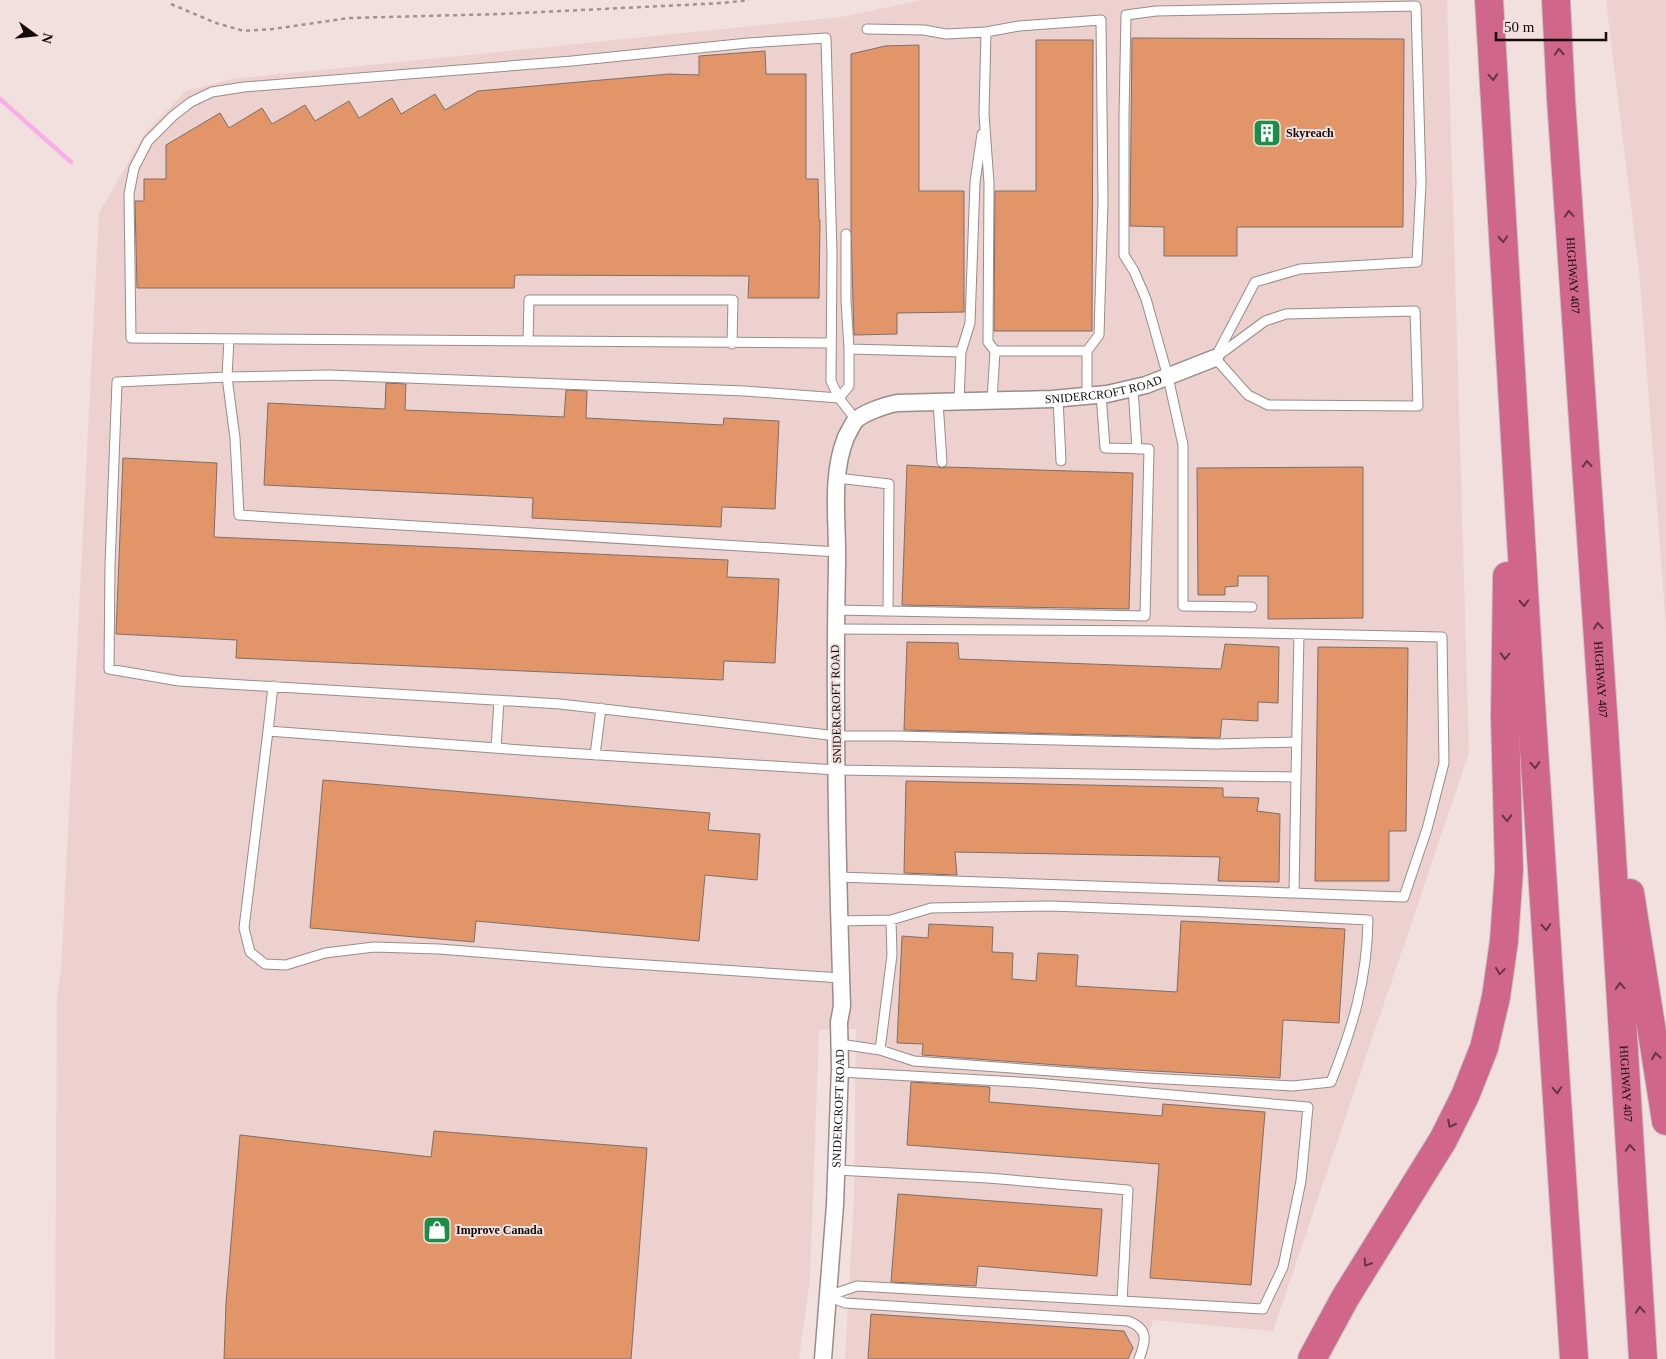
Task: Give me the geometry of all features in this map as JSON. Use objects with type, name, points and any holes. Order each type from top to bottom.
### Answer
[{"type":"highway","points":[[1489,0],[1528,666],[1574,1359]]},
{"type":"highway","name":"HIGHWAY 407","points":[[1557,12],[1561,99],[1604,727],[1643,1359]]},
{"type":"highway","points":[[1312,1359],[1346,1298],[1443,1140],[1465,1096],[1484,1048],[1496,997],[1504,941],[1509,870],[1505,654],[1512,380]]},
{"type":"highway","points":[[1604,727],[1666,1121]]},
{"type":"street","name":"SNIDERCROFT ROAD","points":[[823,1359],[836,1170],[840,1072],[839,1022],[842,1006],[838,877],[836,610],[838,552],[836,489],[841,455],[846,438],[856,420],[884,406],[897,403],[992,401],[1094,395],[1146,385],[1214,358]]},
{"type":"lane","points":[[1214,358],[1255,282],[1300,269],[1417,262],[1421,183],[1416,6],[1156,11],[1126,15],[1124,255],[1134,271],[1146,299],[1168,376],[1182,445],[1182,606],[1252,607]]},
{"type":"lane","points":[[836,610],[1145,616],[1149,449],[1105,448],[1087,351],[1099,335],[1103,201],[1101,20],[1019,26],[986,32],[946,34],[924,30],[867,29]]},
{"type":"lane","points":[[986,32],[984,114],[989,183],[988,342],[995,352],[992,401]]},
{"type":"lane","points":[[831,344],[131,338],[129,194],[134,168],[148,141],[191,102],[212,92],[244,87],[572,61],[748,43],[826,38],[832,244],[831,381],[840,398],[856,420]]},
{"type":"lane","points":[[959,402],[961,352],[970,323],[975,182],[984,114]]},
{"type":"lane","points":[[840,398],[849,386],[850,348],[846,300],[846,234]]},
{"type":"lane","points":[[528,341],[529,300],[733,300],[732,344]]},
{"type":"lane","points":[[1415,311],[1418,406],[1268,405],[1248,395],[1214,358],[1266,321],[1286,314],[1415,311]]},
{"type":"lane","points":[[229,339],[227,377],[235,438],[239,515],[838,552]]},
{"type":"lane","points":[[850,348],[961,352]]},
{"type":"lane","points":[[995,352],[1087,351]]},
{"type":"lane","points":[[840,398],[745,391],[329,375],[117,382],[110,565],[109,669],[178,681],[601,708],[837,736],[1216,744],[1297,742]]},
{"type":"lane","points":[[1133,388],[1137,449]]},
{"type":"lane","points":[[1058,398],[1061,461]]},
{"type":"lane","points":[[938,402],[942,462]]},
{"type":"lane","points":[[837,478],[889,484],[888,612]]},
{"type":"lane","points":[[836,629],[1164,631],[1442,637],[1444,763],[1427,829],[1404,897],[838,877]]},
{"type":"lane","points":[[1294,894],[1299,634]]},
{"type":"lane","points":[[273,686],[244,928],[250,952],[265,964],[286,965],[325,953],[374,947],[438,949],[841,978]]},
{"type":"lane","points":[[496,748],[499,700]]},
{"type":"lane","points":[[595,755],[601,708]]},
{"type":"lane","points":[[268,732],[837,770],[1296,777]]},
{"type":"lane","points":[[839,921],[891,920],[932,908],[1051,906],[1368,920],[1366,965],[1356,1014],[1331,1082],[1292,1086],[1000,1068],[914,1061],[880,1050],[840,1044]]},
{"type":"lane","points":[[880,1050],[892,955],[891,920]]},
{"type":"lane","points":[[828,1296],[857,1286],[1263,1309],[1283,1267],[1301,1181],[1308,1107],[1035,1083],[840,1072]]},
{"type":"lane","points":[[836,1170],[988,1178],[1128,1190],[1122,1301]]},
{"type":"lane","points":[[828,1296],[845,1303],[1128,1321],[1138,1325],[1144,1334],[1144,1346],[1139,1359]]},
{"type":"path","points":[[171,4],[216,24],[244,31],[273,29],[349,18],[501,14],[723,3],[749,0]]},
{"type":"shaded area","points":[[922,0],[1447,0],[1469,753],[1273,1331],[1153,1320],[1141,1359],[845,1359],[854,1199],[856,1029],[819,1030],[810,1279],[799,1359],[55,1359],[57,998],[61,971],[99,213],[145,133],[186,91],[232,79],[841,17]]},
{"type":"shaded area","points":[[1606,0],[1666,0],[1666,627],[1640,281]]},
{"type":"building","name":"Skyreach","points":[[1132,38],[1404,39],[1403,227],[1237,227],[1237,256],[1164,256],[1164,227],[1130,226]]},
{"type":"building","points":[[1036,40],[1093,40],[1092,331],[994,331],[995,191],[1036,191]]},
{"type":"building","points":[[919,45],[919,191],[964,191],[964,312],[897,313],[897,334],[854,335],[851,230],[851,54],[885,46]]},
{"type":"building","points":[[765,51],[766,74],[806,74],[806,179],[818,179],[820,220],[819,298],[748,298],[749,276],[515,275],[514,288],[137,288],[135,201],[144,201],[144,179],[166,179],[166,145],[220,113],[229,128],[262,108],[272,124],[305,105],[315,121],[349,101],[359,118],[392,98],[401,114],[435,94],[445,110],[478,91],[669,74],[699,75],[699,56]]},
{"type":"building","points":[[386,383],[406,384],[405,410],[564,417],[566,390],[587,391],[586,418],[723,425],[724,418],[779,421],[775,509],[722,507],[721,527],[532,518],[533,498],[264,485],[268,403],[385,409]]},
{"type":"building","points":[[123,458],[217,463],[214,537],[728,560],[727,577],[779,579],[775,663],[724,661],[723,680],[236,658],[237,640],[116,634]]},
{"type":"building","points":[[907,465],[942,468],[1133,473],[1129,609],[902,605]]},
{"type":"building","points":[[1363,467],[1363,618],[1268,619],[1268,576],[1238,576],[1238,586],[1225,587],[1225,595],[1198,595],[1197,468]]},
{"type":"building","points":[[907,642],[958,643],[959,659],[1221,669],[1225,644],[1279,647],[1278,703],[1258,702],[1258,721],[1222,719],[1220,738],[904,730]]},
{"type":"building","points":[[1318,647],[1408,648],[1406,831],[1389,831],[1389,881],[1315,881]]},
{"type":"building","points":[[323,780],[710,813],[708,830],[760,834],[757,880],[705,875],[699,941],[476,921],[474,942],[310,928]]},
{"type":"building","points":[[906,781],[1223,788],[1223,797],[1259,798],[1257,811],[1280,814],[1279,882],[1218,881],[1220,857],[955,852],[957,875],[904,873]]},
{"type":"building","points":[[1181,921],[1345,929],[1339,1023],[1283,1020],[1280,1078],[1099,1068],[922,1055],[923,1044],[897,1043],[902,936],[928,938],[929,924],[993,927],[992,952],[1013,953],[1012,979],[1036,981],[1038,953],[1078,955],[1076,986],[1177,992]]},
{"type":"building","points":[[911,1082],[990,1087],[989,1102],[1162,1116],[1163,1104],[1265,1112],[1251,1285],[1150,1278],[1159,1164],[907,1145]]},
{"type":"building","name":"Improve Canada","points":[[434,1131],[647,1148],[631,1359],[224,1359],[226,1303],[240,1135],[431,1157]]},
{"type":"building","points":[[898,1194],[1102,1209],[1097,1276],[978,1266],[976,1286],[891,1282]]},
{"type":"building","points":[[871,1314],[1124,1331],[1133,1348],[1128,1359],[868,1359]]},
{"type":"waterway","points":[[0,99],[71,162]]},
{"type":"place","name":"Skyreach","points":[[1267,133]]},
{"type":"place","name":"Improve Canada","points":[[437,1230]]}]
